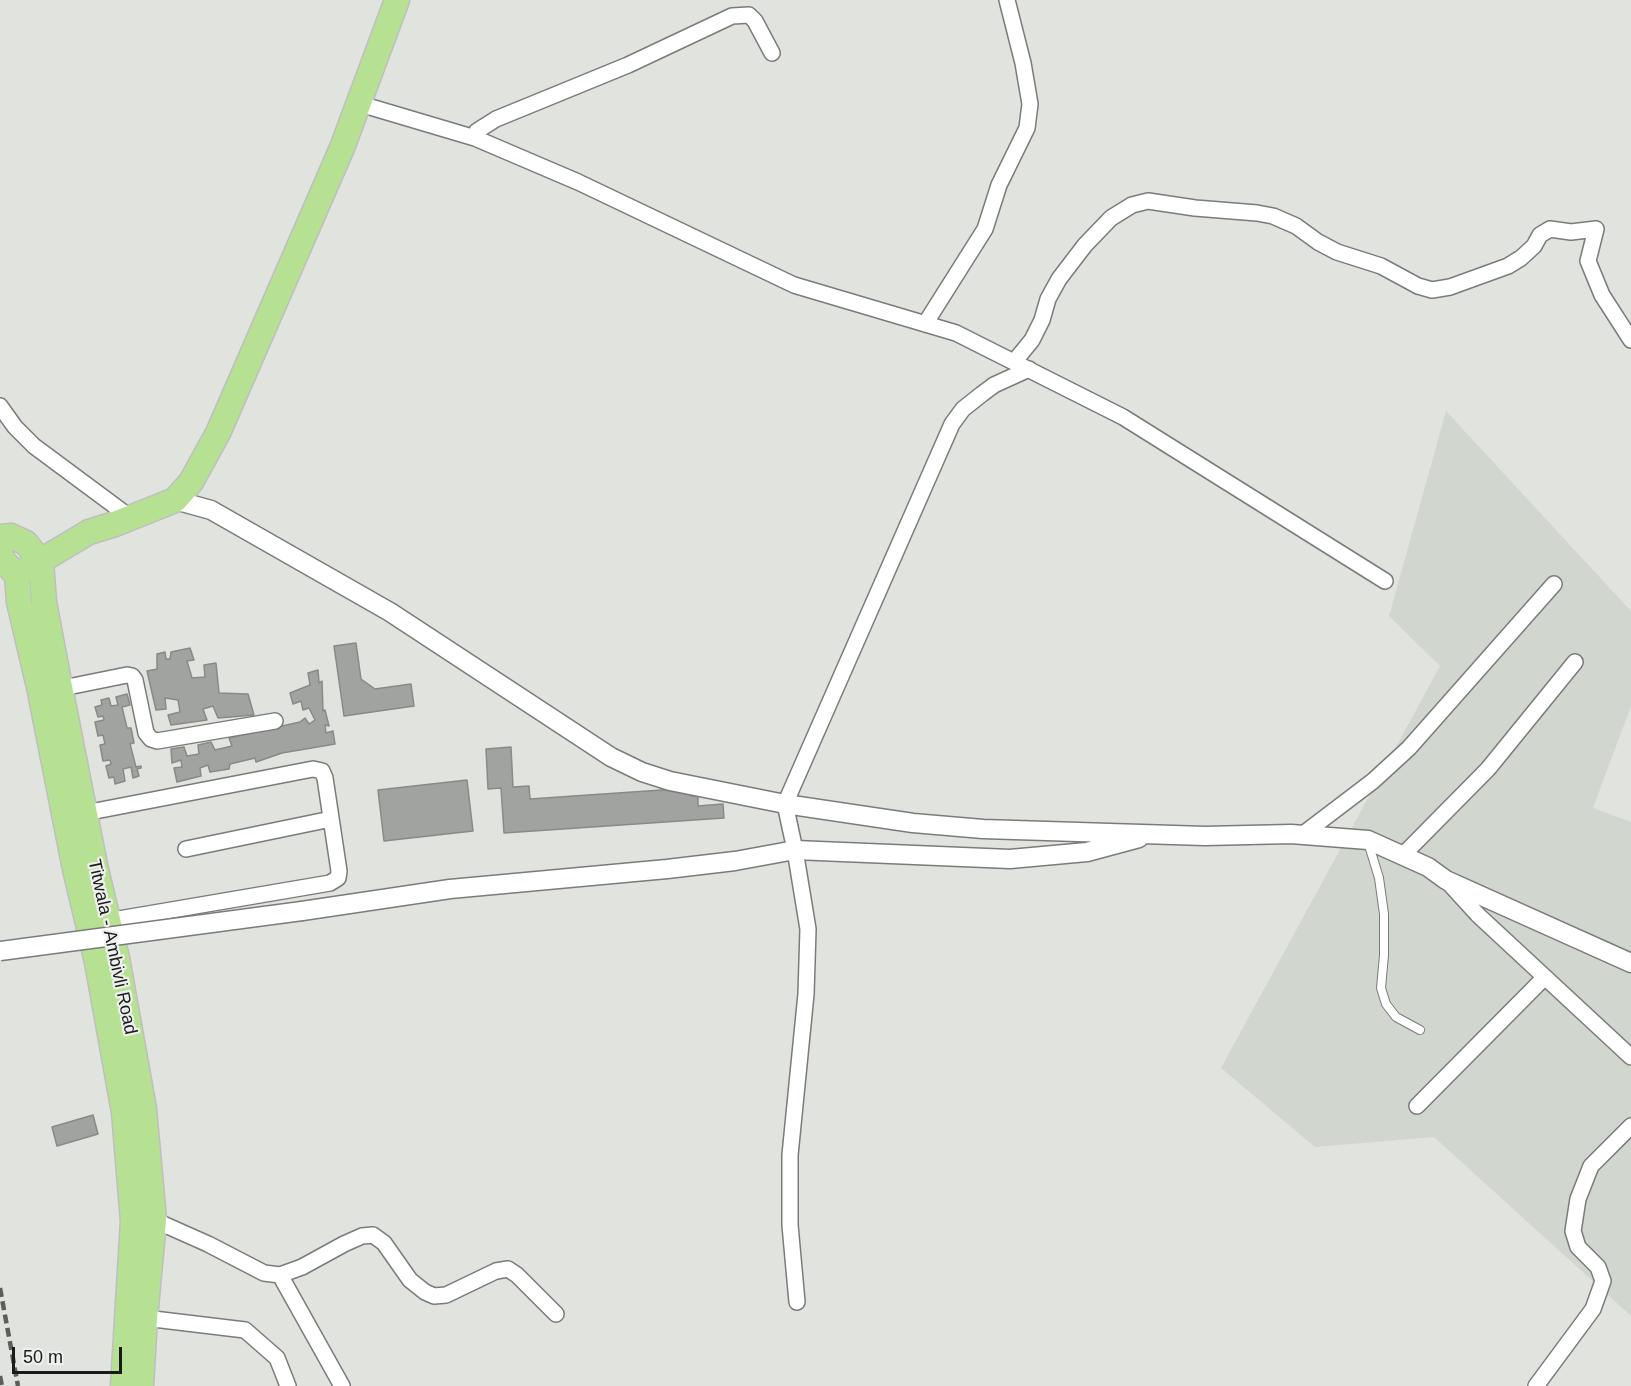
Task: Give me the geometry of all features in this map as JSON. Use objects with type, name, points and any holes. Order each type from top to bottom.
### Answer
[{"type":"main road","points":[[0,552],[3,561],[17,575],[89,532],[175,500],[191,482],[218,433],[342,148],[397,0]]},
{"type":"main road","points":[[0,537],[12,536],[26,543],[41,562]]},
{"type":"main road","name":"Titwala - Ambivli Road","points":[[41,562],[50,691],[75,869],[97,962],[144,1220],[123,1386]]},
{"type":"main road","name":"Titwala - Ambivli Road","points":[[17,575],[19,602],[50,691],[85,813],[117,958],[144,1109],[145,1318],[141,1386]]},
{"type":"street","points":[[925,324],[985,229],[999,185],[1027,128],[1030,104],[1023,63],[1006,0]]},
{"type":"street","points":[[475,138],[477,131],[496,119],[628,65],[732,16],[749,15],[755,21],[772,53]]},
{"type":"street","points":[[357,103],[475,138],[578,182],[794,285],[956,333],[1123,417],[1385,581]]},
{"type":"street","points":[[1014,362],[1032,340],[1042,320],[1048,299],[1059,279],[1085,245],[1111,219],[1132,205],[1148,201],[1273,216],[1296,226],[1318,243],[1337,252],[1382,266],[1418,286],[1432,290],[1450,287],[1508,266],[1521,258],[1534,246],[1540,235],[1550,229],[1571,232],[1596,230],[1588,261],[1602,296],[1631,340]]},
{"type":"street","points":[[797,1302],[790,1225],[790,1155],[806,994],[808,929],[785,804],[952,424],[963,409],[994,385],[1029,369]]},
{"type":"street","points":[[0,406],[15,427],[34,446],[131,518]]},
{"type":"street","points":[[175,500],[211,510],[390,612],[611,757],[642,772],[670,781],[785,804],[913,823],[983,829],[1205,836],[1302,835],[1368,840],[1428,867],[1446,880],[1631,963]]},
{"type":"street","points":[[1302,835],[1373,781],[1409,748],[1554,584]]},
{"type":"street","points":[[1404,855],[1488,769],[1575,662]]},
{"type":"street","points":[[50,691],[127,675],[132,676],[135,680],[146,733],[150,740],[157,741],[275,721]]},
{"type":"street","points":[[85,813],[313,769],[322,771],[325,778],[339,871],[338,878],[330,883],[107,921]]},
{"type":"street","points":[[186,849],[331,819]]},
{"type":"street","points":[[0,951],[450,889],[735,861],[795,850],[1010,860],[1087,852],[1158,833]]},
{"type":"street","points":[[1446,880],[1478,915],[1631,1057]]},
{"type":"street","points":[[1417,1106],[1544,978]]},
{"type":"street","points":[[1536,1386],[1593,1309],[1603,1281],[1598,1267],[1578,1247],[1573,1231],[1578,1199],[1591,1166],[1631,1126]]},
{"type":"street","points":[[144,1220],[208,1244],[264,1273],[280,1275],[302,1267],[362,1236],[373,1235],[384,1243],[410,1280],[434,1296],[446,1295],[496,1271],[508,1269],[518,1275],[556,1314]]},
{"type":"street","points":[[280,1275],[342,1386]]},
{"type":"street","points":[[145,1318],[244,1330],[277,1358],[288,1386]]},
{"type":"lane","points":[[1368,840],[1379,878],[1384,914],[1382,988],[1386,1004],[1396,1017],[1420,1030]]},
{"type":"shaded area","points":[[1446,411],[1631,611],[1631,706],[1593,808],[1631,822],[1631,1316],[1434,1137],[1315,1147],[1221,1068],[1440,666],[1389,616]]},
{"type":"building","points":[[356,643],[361,679],[375,689],[411,684],[414,706],[344,716],[334,646]]},
{"type":"building","points":[[190,648],[194,660],[187,661],[192,678],[205,677],[204,665],[216,663],[219,693],[248,694],[254,715],[218,718],[213,706],[203,709],[207,720],[171,725],[168,715],[180,712],[178,700],[165,698],[166,709],[156,710],[147,671],[157,669],[157,654],[165,652],[166,659],[170,659],[171,652]]},
{"type":"building","points":[[318,670],[319,683],[322,681],[323,711],[325,710],[329,726],[325,725],[326,733],[333,731],[335,744],[282,753],[256,762],[255,758],[230,764],[229,769],[210,772],[208,765],[200,768],[201,776],[177,782],[174,768],[182,767],[181,760],[172,763],[171,749],[184,747],[187,756],[199,754],[198,745],[211,742],[215,750],[232,746],[229,738],[300,722],[305,718],[309,724],[315,720],[309,708],[303,710],[301,701],[293,704],[290,693],[310,685],[308,673]]},
{"type":"building","points":[[127,694],[130,705],[122,707],[127,728],[131,728],[134,743],[130,744],[136,767],[141,766],[141,768],[137,769],[139,776],[133,778],[131,767],[123,769],[125,781],[115,784],[114,777],[109,778],[106,766],[111,764],[110,760],[103,761],[100,745],[105,744],[103,735],[98,736],[95,722],[104,720],[103,716],[98,717],[95,707],[102,705],[101,700],[109,698],[111,706],[118,705],[116,697]]},
{"type":"building","points":[[511,747],[513,787],[529,786],[530,799],[691,788],[691,796],[698,795],[698,806],[723,804],[724,818],[504,833],[501,788],[488,789],[486,749]]},
{"type":"building","points":[[467,780],[473,831],[384,841],[378,790]]},
{"type":"building","points":[[93,1115],[98,1134],[57,1146],[52,1127]]},
{"type":"railway","points":[[0,1288],[18,1386]]},
{"type":"railway","points":[[0,1376],[2,1386]]}]
